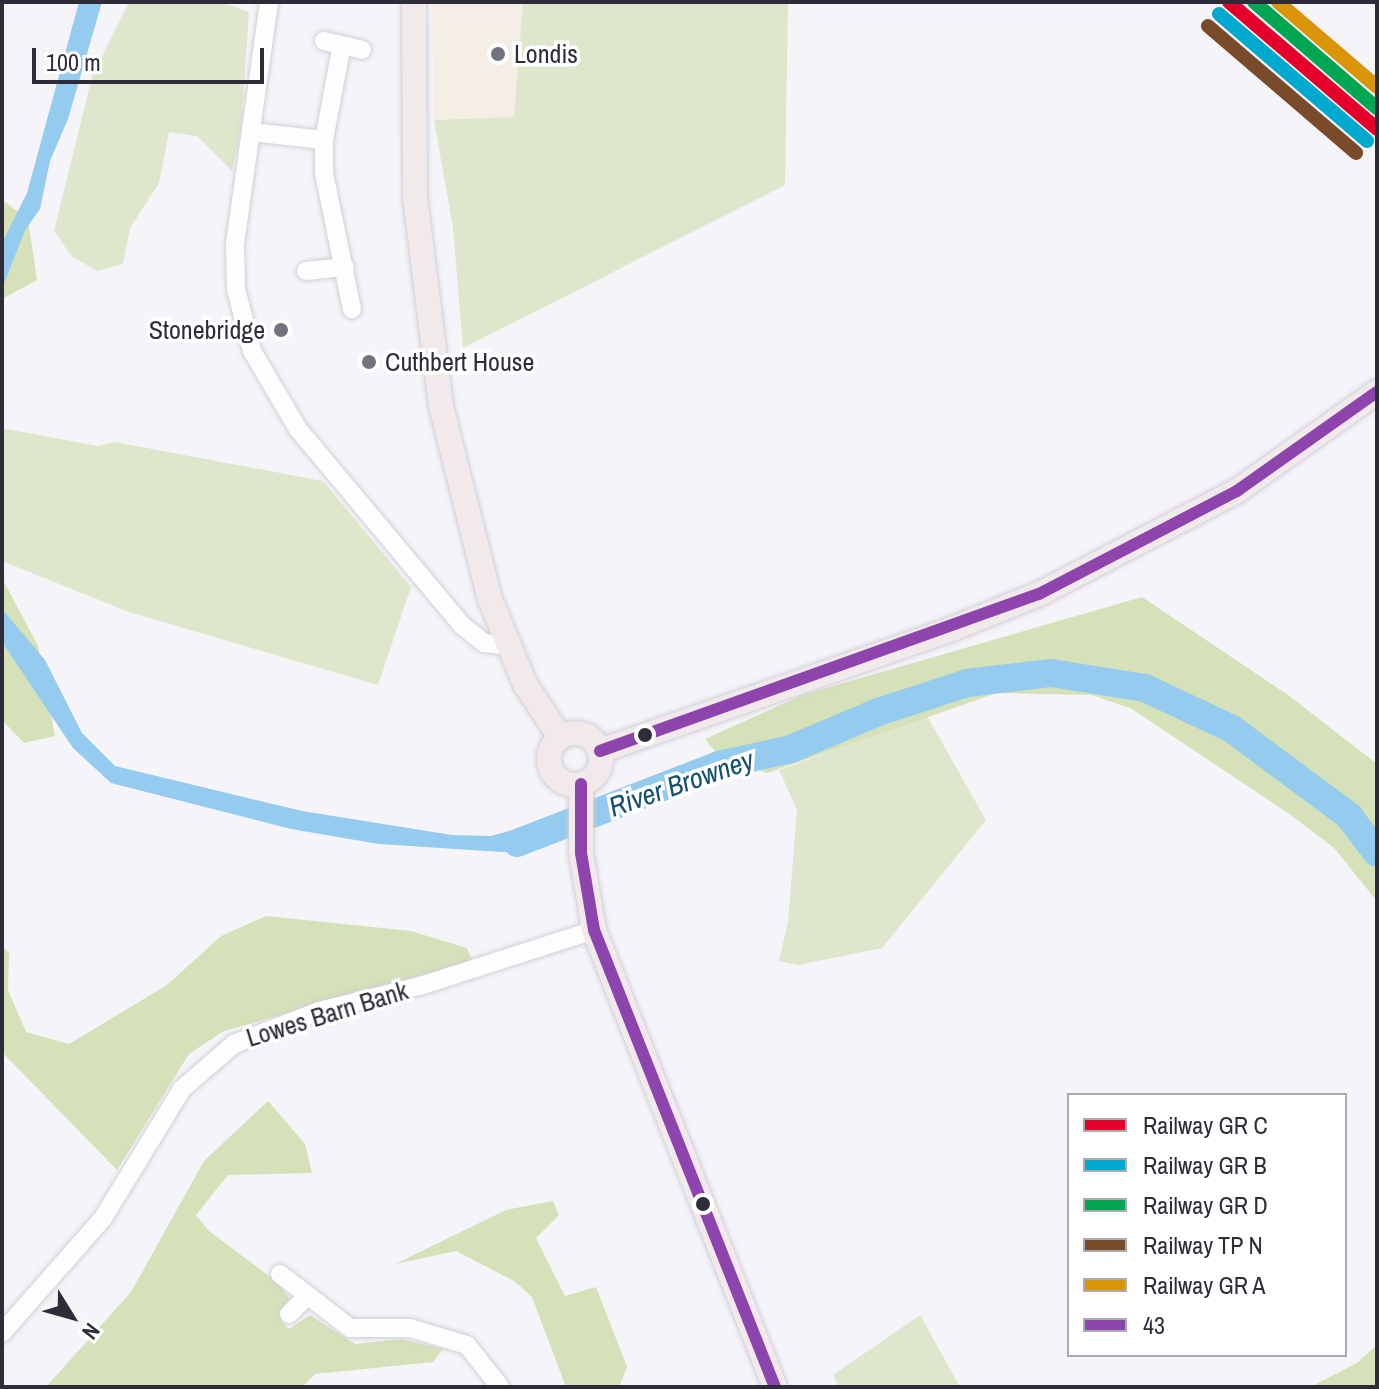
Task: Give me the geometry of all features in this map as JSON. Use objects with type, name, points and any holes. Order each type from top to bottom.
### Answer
[{"type":"main road","points":[[414,2],[415,197],[434,363],[466,519],[508,646],[560,737]]},
{"type":"main road","points":[[600,751],[952,629],[1039,594],[1237,491],[1377,392]]},
{"type":"main road","points":[[581,784],[559,779],[550,765],[551,750],[560,737],[584,734],[600,751],[600,768],[581,784],[581,853],[594,930],[775,1387]]},
{"type":"street","points":[[269,2],[235,243],[236,289],[245,330],[266,382],[298,429],[463,626],[484,643],[508,646]]},
{"type":"street","points":[[352,309],[324,173],[324,140],[333,45],[362,50]]},
{"type":"street","points":[[251,132],[324,140]]},
{"type":"street","points":[[306,271],[345,267]]},
{"type":"street","name":"Lowes Barn Bank","points":[[2,1333],[103,1218],[182,1089],[234,1044],[319,1011],[423,985],[594,930]]},
{"type":"street","points":[[280,1274],[350,1328],[410,1328],[467,1345],[500,1387]]},
{"type":"street","points":[[289,1314],[306,1297]]},
{"type":"shaded area","points":[[432,2],[523,2],[514,117],[434,120]]},
{"type":"green space","points":[[129,2],[223,2],[249,12],[241,128],[232,171],[197,136],[169,132],[159,183],[130,228],[123,264],[98,271],[72,257],[54,231],[92,77]]},
{"type":"green space","points":[[523,2],[788,2],[785,185],[463,348],[453,228],[434,120],[514,117]]},
{"type":"green space","points":[[2,200],[28,219],[37,280],[2,299]]},
{"type":"green space","points":[[2,428],[97,446],[115,442],[323,481],[411,587],[378,685],[129,612],[2,561]]},
{"type":"green space","points":[[2,578],[38,646],[55,736],[24,743],[2,720]]},
{"type":"green space","points":[[1142,597],[1288,695],[1377,764],[1377,901],[1334,848],[1291,815],[1132,709],[1092,695],[997,693],[767,773],[719,756],[705,739],[805,694]]},
{"type":"green space","points":[[927,716],[986,820],[882,948],[798,965],[779,961],[788,921],[797,810],[779,770]]},
{"type":"green space","points":[[266,916],[411,931],[467,948],[472,961],[224,1031],[189,1054],[117,1170],[2,1052],[2,946],[9,953],[8,990],[26,1032],[69,1044],[167,985],[221,936]]},
{"type":"green space","points":[[268,1101],[305,1144],[312,1173],[228,1175],[196,1215],[209,1231],[277,1282],[290,1299],[281,1320],[289,1329],[310,1315],[355,1344],[402,1339],[443,1349],[433,1362],[315,1374],[302,1387],[46,1387],[131,1292],[204,1161]]},
{"type":"green space","points":[[553,1201],[559,1215],[536,1238],[565,1296],[596,1287],[627,1367],[619,1387],[566,1387],[532,1297],[514,1281],[456,1251],[395,1264],[506,1210]]},
{"type":"green space","points":[[920,1315],[960,1387],[839,1387],[833,1375]]},
{"type":"green space","points":[[1377,1345],[1377,1387],[1310,1387],[1357,1363]]},
{"type":"water","points":[[79,2],[102,2],[68,119],[50,161],[40,209],[25,230],[2,289],[2,243],[27,193]]},
{"type":"water","points":[[2,609],[45,660],[82,733],[115,766],[302,811],[452,835],[491,836],[550,820],[555,842],[535,850],[502,852],[379,844],[291,829],[111,783],[73,748],[2,642]]},
{"type":"waterway","name":"River Browney","points":[[517,843],[719,765],[791,749],[878,712],[967,683],[1051,673],[1145,688],[1232,729],[1349,816],[1377,853]]},
{"type":"transit line","points":[[1229,2],[1377,129]]},
{"type":"transit line","points":[[1254,2],[1377,108]]},
{"type":"transit line","points":[[1278,2],[1377,87]]},
{"type":"transit line","points":[[1219,14],[1367,141]]},
{"type":"transit line","points":[[1208,26],[1356,153]]},
{"type":"transit line","name":"43","points":[[600,751],[1039,594],[1237,491],[1377,392]]},
{"type":"transit line","name":"43","points":[[581,784],[581,853],[594,930],[775,1387]]},
{"type":"place","name":"Londis","points":[[498,54]]},
{"type":"place","name":"Stonebridge","points":[[281,330]]},
{"type":"place","name":"Cuthbert House","points":[[369,362]]}]
